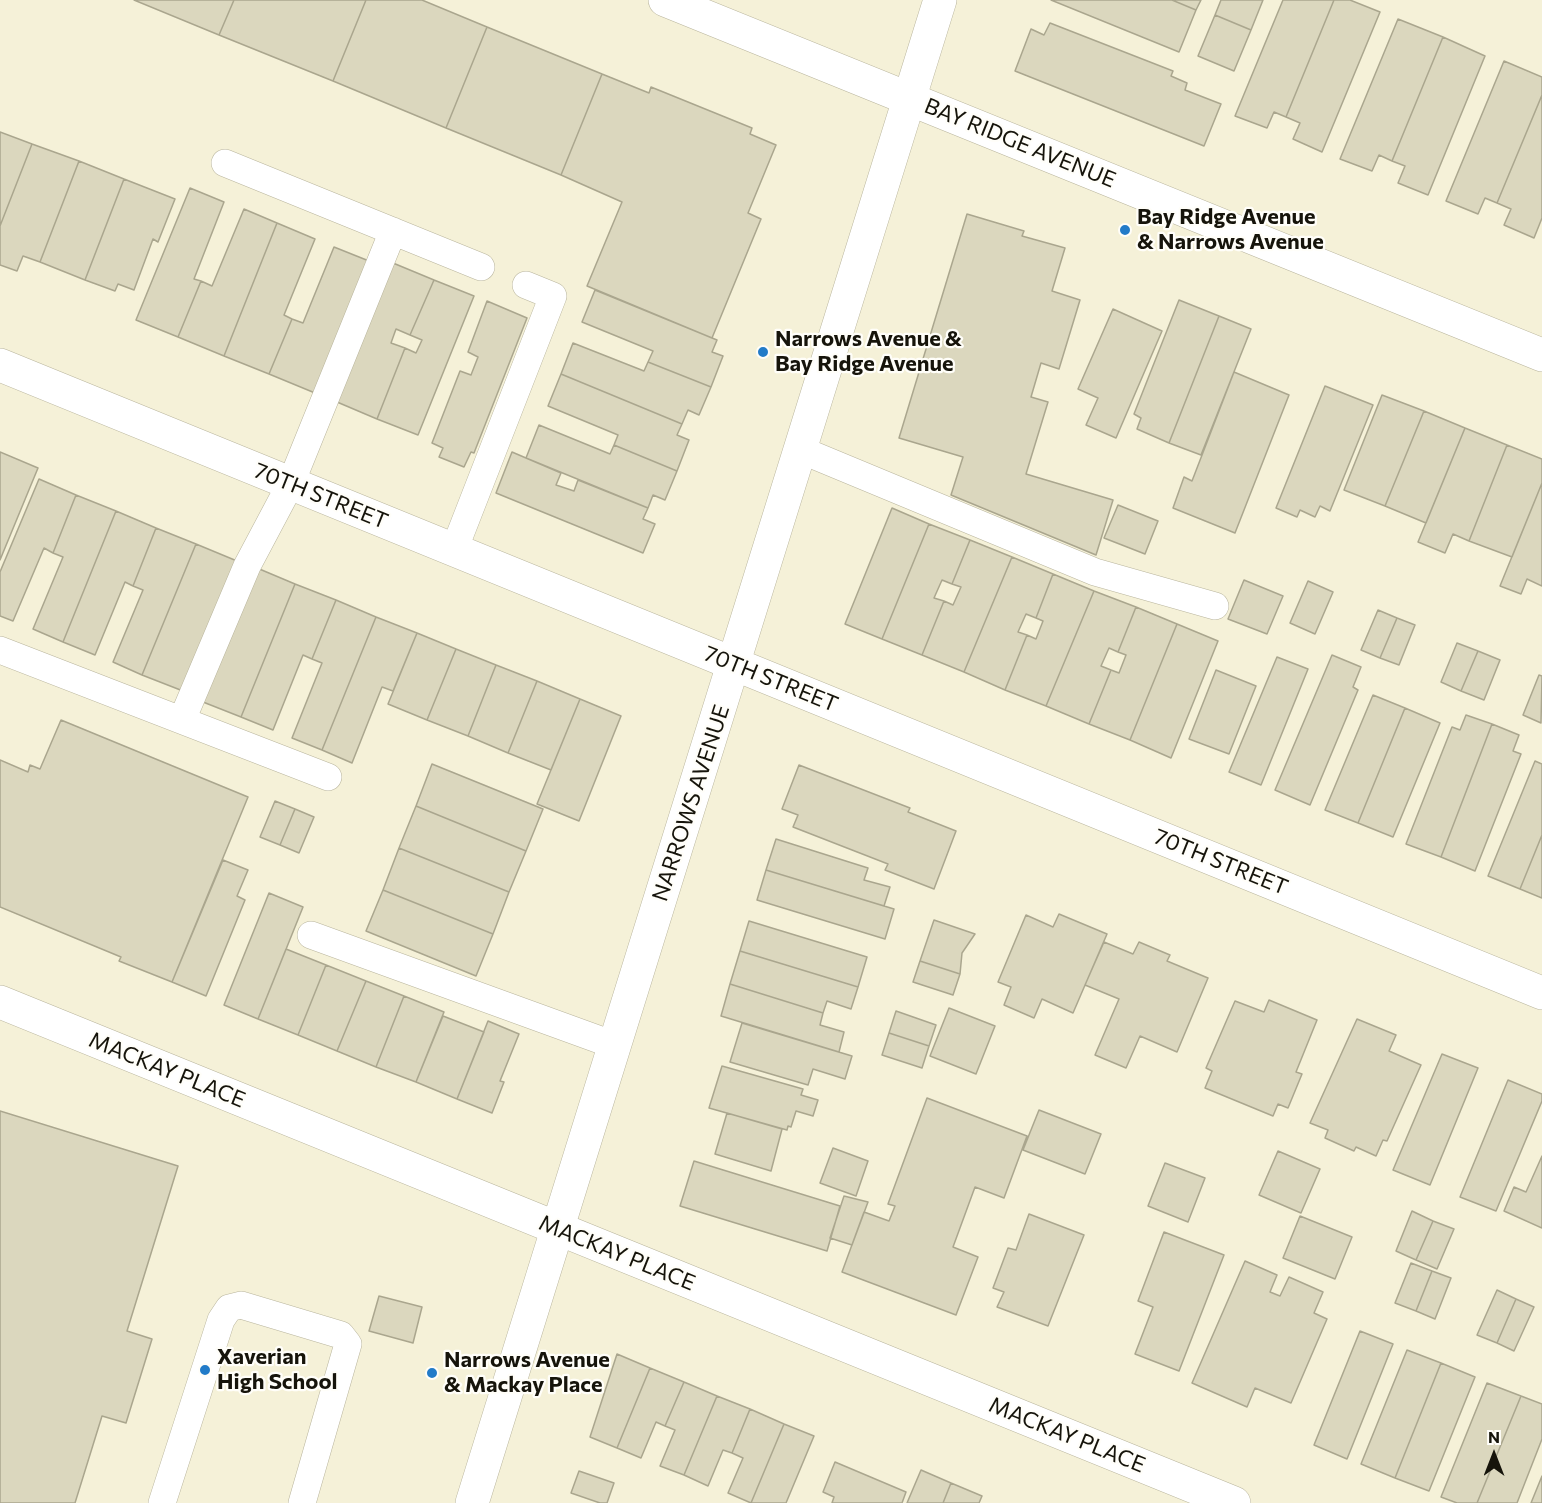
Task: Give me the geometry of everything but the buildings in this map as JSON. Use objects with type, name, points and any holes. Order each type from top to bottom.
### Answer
[{"type":"street","name":"BAY RIDGE AVENUE","points":[[665,0],[1542,355]]},
{"type":"street","name":"NARROWS AVENUE","points":[[472,1503],[940,0]]},
{"type":"street","name":"70TH STREET","points":[[0,365],[1542,993]]},
{"type":"street","name":"MACKAY PLACE","points":[[0,1002],[1234,1503]]},
{"type":"lane","points":[[225,163],[481,267]]},
{"type":"lane","points":[[182,720],[247,566],[291,483],[393,231]]},
{"type":"lane","points":[[454,550],[553,296],[526,285]]},
{"type":"lane","points":[[801,450],[1095,572],[1215,606]]},
{"type":"lane","points":[[0,650],[328,777]]},
{"type":"lane","points":[[311,935],[614,1045]]},
{"type":"lane","points":[[162,1503],[221,1320],[230,1308],[241,1305],[341,1335],[348,1344],[302,1503]]},
{"type":"place","name":"Bay Ridge Avenue & Narrows Avenue","points":[[1125,230]]},
{"type":"place","name":"Narrows Avenue & Bay Ridge Avenue","points":[[763,352]]},
{"type":"place","name":"Xaverian High School","points":[[205,1370]]},
{"type":"place","name":"Narrows Avenue & Mackay Place","points":[[432,1373]]}]
